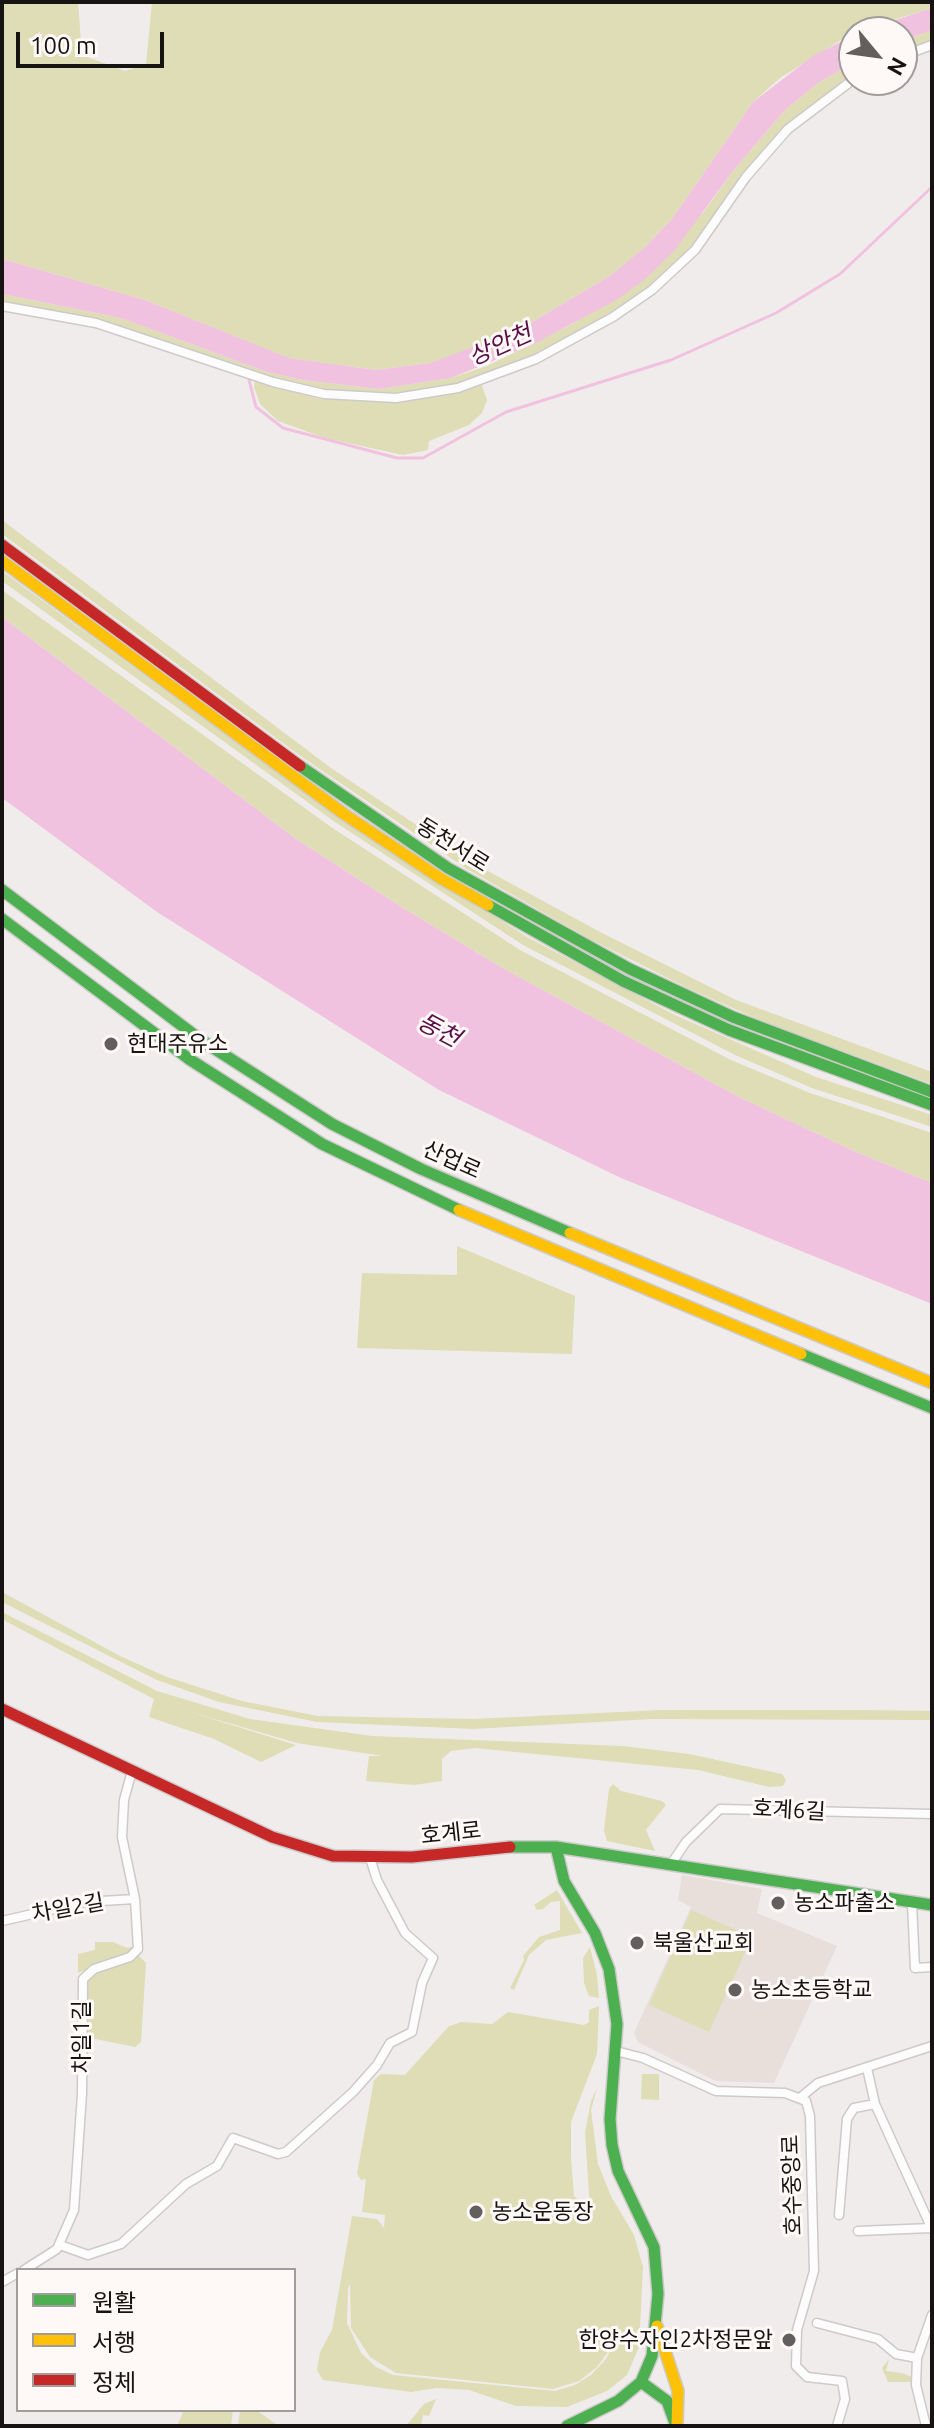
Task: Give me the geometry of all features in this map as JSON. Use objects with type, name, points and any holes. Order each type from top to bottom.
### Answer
[{"type":"main road","name":"동천서로","points":[[2,545],[352,804],[500,898],[630,969],[733,1017],[932,1092]]},
{"type":"main road","name":"동천서로","points":[[2,561],[344,814],[440,878],[623,981],[821,1067],[932,1105]]},
{"type":"main road","name":"산업로","points":[[2,890],[201,1040],[332,1124],[421,1169],[515,1210],[932,1383]]},
{"type":"main road","name":"산업로","points":[[2,919],[189,1059],[322,1144],[504,1231],[932,1408]]},
{"type":"main road","name":"호계로","points":[[2,1709],[299,1848],[333,1856],[370,1858],[502,1847],[556,1847],[932,1905]]},
{"type":"main road","points":[[556,1847],[564,1881],[595,1933],[609,1969],[617,2024],[610,2119],[612,2145],[618,2171],[654,2247],[658,2294],[652,2356],[641,2382],[618,2401],[567,2426]]},
{"type":"main road","points":[[656,2323],[678,2391],[676,2426]]},
{"type":"main road","points":[[641,2382],[667,2401],[676,2426]]},
{"type":"street","points":[[2,306],[96,323],[273,382],[324,394],[396,398],[458,388],[536,359],[613,317],[652,290],[695,250],[746,177],[788,129],[838,91]]},
{"type":"street","name":"차일1길","points":[[60,2245],[76,2198],[82,2094],[83,1979],[94,1969],[136,1952],[135,1899],[122,1837],[124,1800],[132,1771]]},
{"type":"street","name":"호계6길","points":[[671,1864],[686,1842],[720,1809],[932,1814]]},
{"type":"street","points":[[28,2268],[51,2255],[60,2245],[88,2255],[121,2244],[186,2184],[215,2168],[230,2139],[278,2154],[286,2152],[353,2092],[377,2065],[390,2043],[412,2032],[422,1983],[433,1958],[405,1933],[381,1890],[370,1858]]},
{"type":"street","name":"차일2길","points":[[2,1921],[85,1902],[135,1899]]},
{"type":"street","points":[[912,1903],[915,1968],[932,1967]]},
{"type":"street","points":[[616,2051],[643,2058],[716,2091],[801,2097],[818,2083],[932,2046]]},
{"type":"street","points":[[858,2231],[932,2228],[875,2104],[867,2068]]},
{"type":"street","name":"호수중앙로","points":[[801,2097],[810,2116],[814,2271],[797,2330],[796,2366],[807,2377],[842,2381],[846,2392],[837,2426]]},
{"type":"street","points":[[839,2215],[847,2119],[854,2108],[875,2104]]},
{"type":"street","points":[[926,2426],[916,2385],[917,2358],[932,2315]]},
{"type":"street","points":[[817,2323],[878,2339],[896,2354],[917,2358]]},
{"type":"shaded area","name":"농소초등학교","points":[[682,1875],[762,1889],[757,1913],[837,1946],[774,2083],[716,2081],[638,2042],[634,2033],[691,1907],[678,1900]]},
{"type":"green space","points":[[2,2],[78,2],[82,55],[125,71],[146,64],[152,2],[932,2],[932,8],[906,16],[838,16],[838,42],[780,78],[753,102],[672,219],[645,247],[611,275],[519,330],[430,363],[376,370],[288,358],[145,300],[2,259]]},
{"type":"green space","points":[[932,30],[932,42],[918,47],[918,35]]},
{"type":"green space","points":[[838,71],[838,88],[780,133],[690,251],[652,286],[607,317],[536,356],[461,385],[396,395],[341,394],[272,380],[97,321],[2,303],[2,294],[121,318],[264,371],[302,380],[379,389],[451,378],[487,366],[576,322],[703,213],[733,171],[784,111],[818,83]]},
{"type":"green space","points":[[255,379],[326,398],[377,401],[414,399],[481,383],[487,400],[482,413],[469,425],[429,441],[428,450],[403,455],[325,438],[278,421],[260,404],[254,387]]},
{"type":"green space","points":[[2,520],[331,768],[475,864],[602,933],[736,1000],[932,1072],[932,1084],[767,1023],[692,990],[592,940],[467,869],[299,755],[2,534]]},
{"type":"green space","points":[[2,571],[339,818],[527,937],[675,1015],[816,1077],[932,1115],[932,1127],[812,1088],[735,1055],[523,945],[335,822],[2,581]]},
{"type":"green space","points":[[2,590],[331,827],[520,950],[731,1060],[810,1093],[932,1133],[932,1183],[856,1152],[737,1096],[499,966],[400,906],[296,839],[2,617]]},
{"type":"green space","points":[[457,1246],[575,1296],[572,1354],[357,1348],[362,1273],[457,1275]]},
{"type":"green space","points":[[2,1592],[122,1657],[167,1677],[242,1701],[318,1716],[473,1719],[662,1710],[860,1710],[932,1711],[932,1720],[652,1719],[473,1729],[317,1722],[219,1702],[157,1680],[2,1602]]},
{"type":"green space","points":[[2,1612],[157,1691],[250,1719],[372,1736],[623,1746],[689,1754],[782,1774],[786,1780],[783,1786],[769,1787],[698,1770],[475,1748],[451,1751],[442,1759],[442,1781],[414,1785],[366,1781],[369,1756],[383,1756],[297,1743],[187,1711],[296,1745],[261,1762],[214,1739],[149,1717],[154,1699],[7,1622],[2,1619]]},
{"type":"green space","points":[[613,1784],[621,1791],[662,1801],[666,1805],[646,1830],[655,1851],[607,1841],[604,1830],[609,1789]]},
{"type":"green space","points":[[557,1890],[582,1933],[546,1940],[529,1955],[514,1990],[510,1988],[524,1960],[523,1956],[539,1937],[560,1930],[560,1901],[537,1910],[534,1905]]},
{"type":"green space","points":[[691,1910],[752,1937],[709,2032],[649,2005]]},
{"type":"green space","points":[[95,1942],[113,1942],[127,1948],[135,1946],[133,1952],[78,1973],[78,1954],[95,1950]]},
{"type":"green space","points":[[590,1947],[599,1998],[589,1996],[584,1983],[583,1958]]},
{"type":"green space","points":[[138,1955],[146,1963],[141,2042],[135,2047],[86,2037],[85,1983],[89,1975]]},
{"type":"green space","name":"농소운동장","points":[[599,2006],[597,2054],[571,2122],[574,2196],[590,2209],[585,2133],[591,2101],[597,2088],[591,2110],[598,2164],[611,2196],[634,2235],[643,2267],[639,2347],[627,2375],[607,2391],[567,2407],[516,2406],[469,2390],[436,2388],[411,2392],[323,2380],[317,2370],[320,2352],[332,2330],[352,2216],[377,2219],[384,2228],[385,2215],[362,2212],[366,2179],[361,2180],[357,2174],[374,2080],[381,2074],[405,2075],[449,2026],[462,2022],[492,2024],[508,2012],[584,2025],[589,2022],[589,2010]],"holes":[[[363,2257],[350,2284],[351,2328],[370,2357],[396,2373],[553,2389],[579,2381],[597,2367],[610,2349],[618,2321],[615,2341],[606,2359],[591,2375],[575,2385],[555,2391],[393,2375],[376,2367],[361,2353],[347,2323],[348,2288]]]},
{"type":"green space","points":[[642,2074],[659,2074],[659,2100],[641,2099]]},
{"type":"green space","points":[[889,2359],[886,2371],[912,2377],[913,2382],[888,2382],[882,2368]]},
{"type":"green space","points":[[436,2399],[429,2416],[423,2415],[421,2426],[406,2426],[424,2404]]},
{"type":"green space","points":[[183,2412],[233,2412],[231,2426],[177,2426]]},
{"type":"green space","points":[[240,2412],[259,2412],[279,2426],[238,2426]]},
{"type":"water","points":[[932,8],[932,30],[918,35],[918,16],[908,16]]},
{"type":"water","name":"상안천","points":[[838,43],[838,71],[818,83],[784,111],[733,171],[675,250],[644,280],[618,299],[534,344],[451,378],[379,389],[302,380],[264,371],[121,318],[2,294],[2,259],[145,300],[289,358],[376,370],[430,363],[519,330],[611,275],[672,219],[753,102],[813,56]]},
{"type":"water","name":"동천","points":[[2,617],[296,839],[400,906],[499,966],[737,1096],[856,1152],[932,1183],[932,1304],[621,1178],[439,1090],[157,912],[2,798]]},
{"type":"waterway","points":[[249,380],[256,407],[283,428],[397,458],[423,458],[506,412],[671,360],[776,313],[840,274],[932,187]]},
{"type":"traffic: fast","points":[[300,766],[448,868],[630,969],[733,1017],[932,1092]]},
{"type":"traffic: fast","points":[[2,890],[201,1040],[332,1124],[421,1169],[570,1233]]},
{"type":"traffic: fast","points":[[488,905],[623,981],[729,1030],[932,1105]]},
{"type":"traffic: fast","points":[[2,919],[189,1059],[322,1144],[459,1210]]},
{"type":"traffic: fast","points":[[801,1354],[932,1408]]},
{"type":"traffic: fast","points":[[510,1847],[556,1847],[932,1905]]},
{"type":"traffic: fast","points":[[556,1847],[564,1881],[595,1933],[609,1969],[617,2024],[610,2119],[612,2145],[618,2171],[654,2247],[658,2294],[652,2356],[641,2382],[618,2401],[567,2426]]},
{"type":"traffic: fast","points":[[641,2382],[667,2401],[675,2423]]},
{"type":"traffic: slow","points":[[2,561],[344,814],[440,878],[488,905]]},
{"type":"traffic: slow","points":[[459,1210],[801,1354]]},
{"type":"traffic: slow","points":[[570,1233],[932,1383]]},
{"type":"traffic: slow","points":[[657,2326],[678,2391],[677,2426]]},
{"type":"traffic: jam","points":[[2,545],[300,766]]},
{"type":"traffic: jam","points":[[2,1709],[272,1837],[333,1856],[412,1857],[510,1847]]},
{"type":"place","name":"현대주유소","points":[[111,1044]]},
{"type":"place","name":"농소파출소","points":[[778,1903]]},
{"type":"place","name":"북울산교회","points":[[637,1943]]},
{"type":"place","name":"농소초등학교","points":[[735,1990]]},
{"type":"place","name":"농소운동장","points":[[476,2212]]},
{"type":"place","name":"한양수자인2차정문앞","points":[[789,2340]]}]
